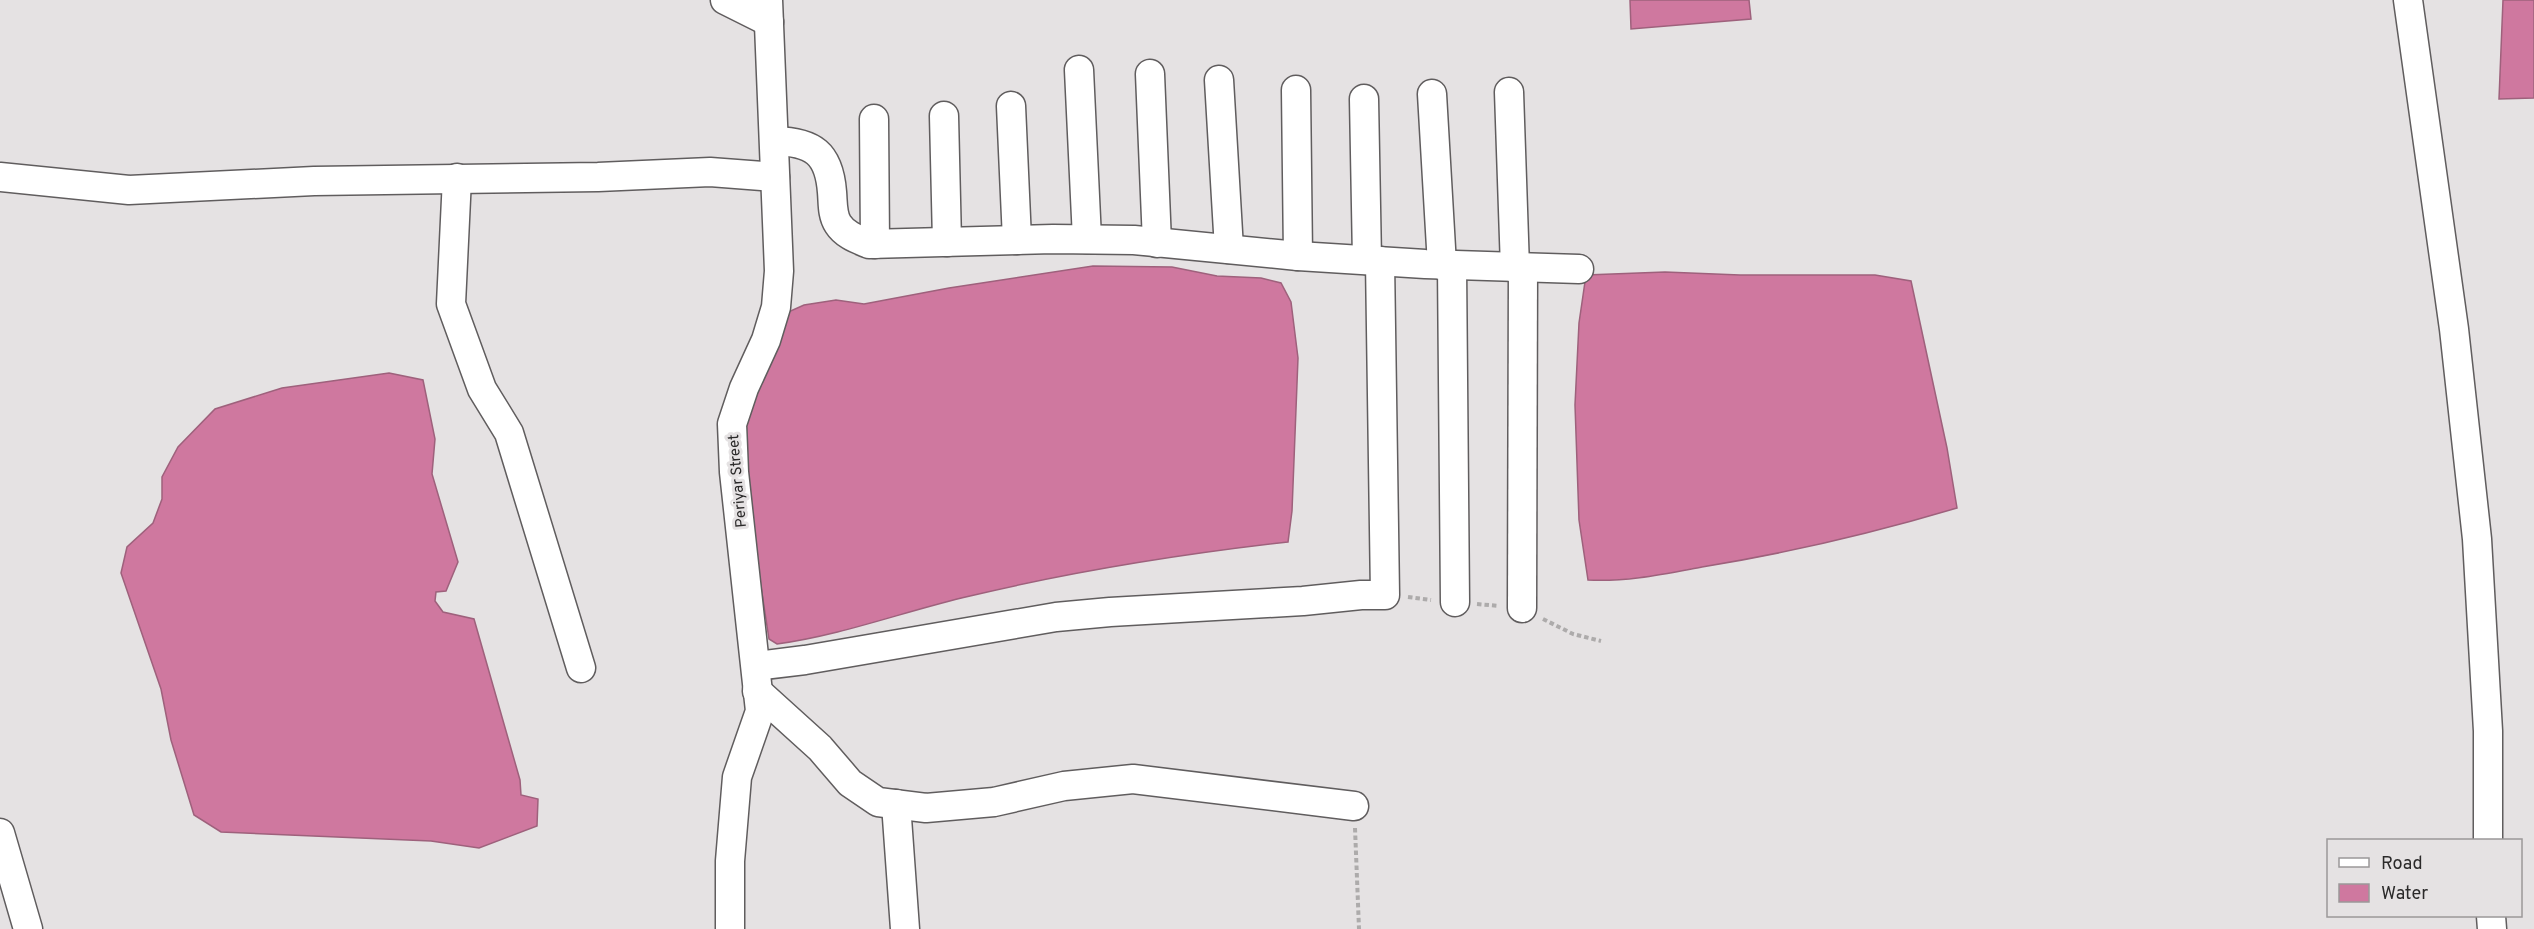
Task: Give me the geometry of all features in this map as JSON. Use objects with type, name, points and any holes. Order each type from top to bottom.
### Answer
[{"type":"street","points":[[724,0],[768,11]]},
{"type":"street","points":[[2408,0],[2454,329],[2477,539],[2488,731],[2488,839]]},
{"type":"street","name":"Periyar Street","points":[[730,929],[730,861],[737,777],[760,711],[734,472],[732,424],[744,388],[766,340],[776,307],[779,271],[768,11]]},
{"type":"street","points":[[1079,70],[1087,239]]},
{"type":"street","points":[[1150,74],[1157,243]]},
{"type":"street","points":[[1219,80],[1229,249]]},
{"type":"street","points":[[1296,90],[1298,255]]},
{"type":"street","points":[[1509,92],[1519,268],[1522,608]]},
{"type":"street","points":[[1432,94],[1447,265],[1455,602]]},
{"type":"street","points":[[1354,806],[1133,779],[1064,786],[994,802],[927,808],[878,802],[850,783],[756,678],[805,660],[1056,617],[1385,595],[1374,261],[1364,99]]},
{"type":"street","points":[[1011,105],[1017,240]]},
{"type":"street","points":[[944,116],[948,242]]},
{"type":"street","points":[[874,119],[875,244]]},
{"type":"street","points":[[775,141],[803,143],[818,151],[829,172],[834,215],[839,226],[854,238],[875,244],[1087,239],[1374,261],[1579,269]]},
{"type":"street","points":[[0,177],[129,190],[314,181],[598,177],[710,172],[775,177]]},
{"type":"street","points":[[458,178],[451,304],[482,389],[509,433],[581,668]]},
{"type":"street","points":[[896,804],[905,929]]},
{"type":"street","points":[[0,832],[28,929]]},
{"type":"path","points":[[1385,595],[1522,608],[1573,633],[1600,641]]},
{"type":"path","points":[[1354,806],[1359,929]]},
{"type":"water","points":[[1630,0],[1749,0],[1751,19],[1631,29]]},
{"type":"water","points":[[2503,0],[2534,0],[2534,98],[2499,99]]},
{"type":"water","points":[[1093,266],[1172,267],[1217,276],[1261,278],[1281,283],[1291,302],[1298,358],[1292,511],[1288,542],[1089,571],[970,596],[826,635],[777,644],[769,639],[753,534],[742,433],[786,313],[804,305],[836,300],[864,304],[949,288]]},
{"type":"water","points":[[1665,272],[1740,275],[1875,275],[1911,281],[1947,448],[1957,508],[1798,549],[1645,577],[1588,580],[1579,520],[1575,405],[1579,323],[1586,275]]},
{"type":"water","points":[[389,373],[423,380],[435,439],[432,474],[458,562],[446,591],[436,592],[435,601],[443,612],[474,619],[520,780],[521,795],[538,799],[537,826],[479,848],[431,841],[221,832],[194,815],[171,740],[161,689],[121,573],[127,547],[153,523],[162,499],[162,477],[178,447],[215,409],[282,388]]}]
